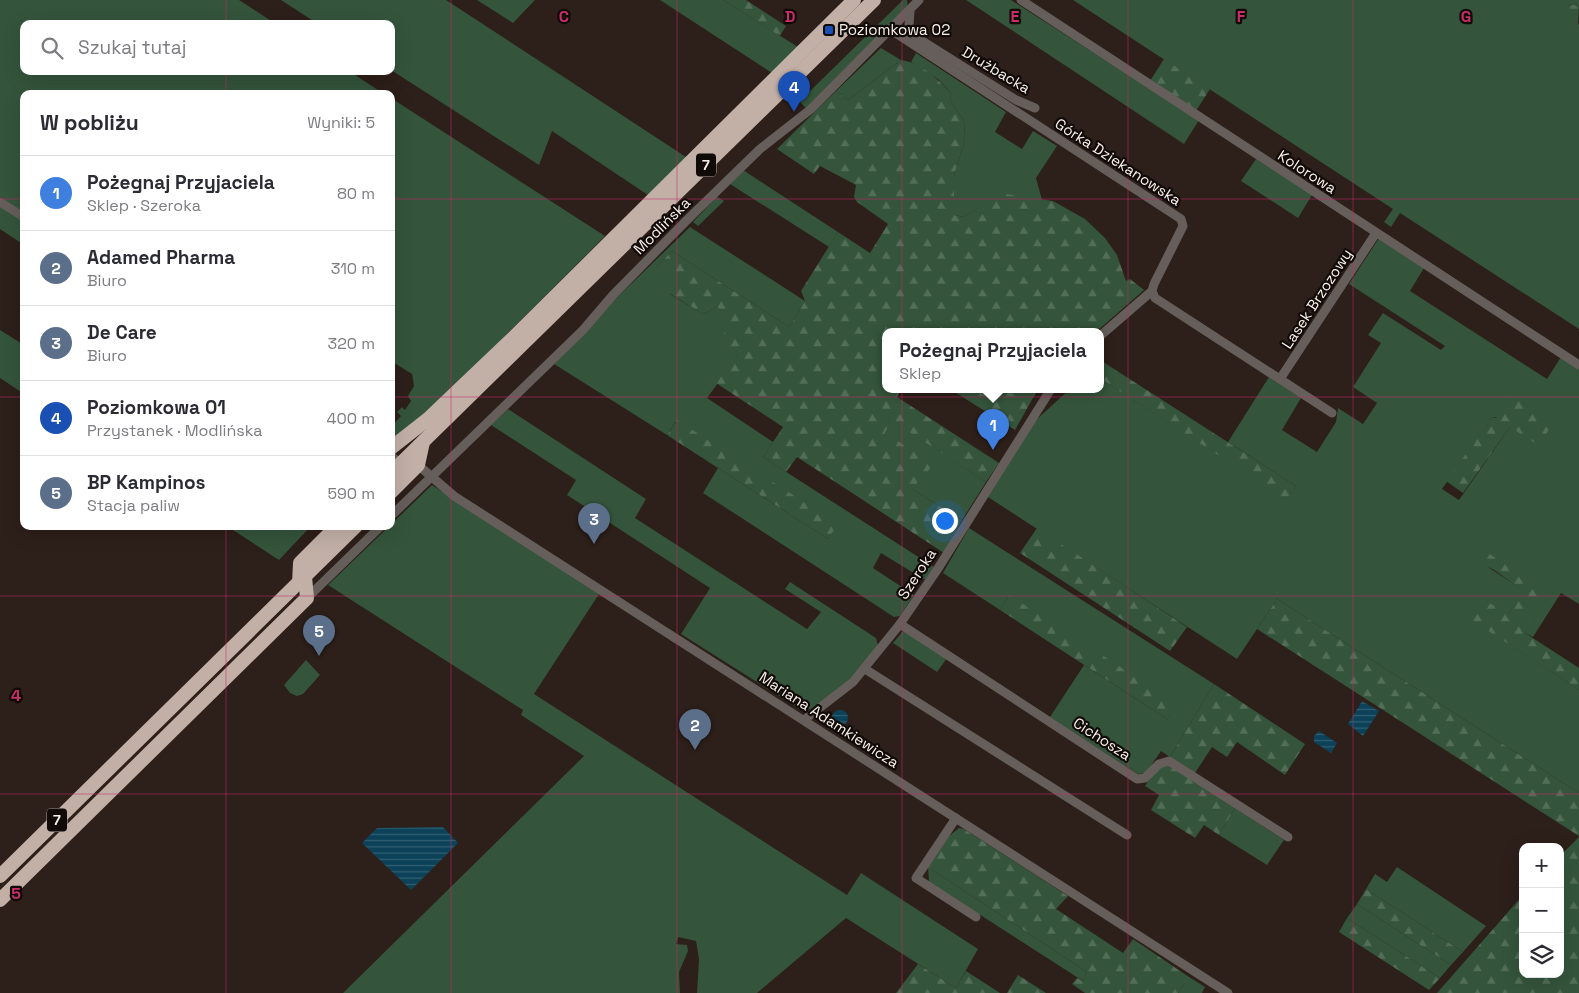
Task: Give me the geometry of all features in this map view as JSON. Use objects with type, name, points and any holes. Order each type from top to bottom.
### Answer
[{"type":"highway","points":[[395,445],[428,419],[514,337],[854,0]]},
{"type":"highway","name":"7","points":[[396,468],[874,0]]},
{"type":"highway","points":[[418,465],[423,442]]},
{"type":"highway","name":"7","points":[[396,468],[418,465]]},
{"type":"highway","name":"7","points":[[303,574],[335,530]]},
{"type":"highway","name":"7","points":[[0,876],[208,672],[303,574],[352,530]]},
{"type":"highway","points":[[0,900],[311,595],[303,574]]},
{"type":"highway","points":[[208,672],[232,673]]},
{"type":"street","name":"Modlińska","points":[[395,512],[583,330],[613,295],[760,150],[811,109],[919,0]]},
{"type":"street","name":"Kolorowa","points":[[1021,0],[1579,365]]},
{"type":"street","name":"Drużbacka","points":[[910,11],[909,26],[916,37],[1016,100],[1035,108]]},
{"type":"street","name":"Górka Dziekanowska","points":[[891,30],[1180,219],[1182,226],[1152,292]]},
{"type":"street","points":[[0,202],[20,214]]},
{"type":"street","name":"Lasek Brzozowy","points":[[1280,379],[1376,233]]},
{"type":"street","points":[[1104,333],[1152,292],[1163,303],[1332,414]]},
{"type":"street","name":"Szeroka","points":[[804,720],[841,693],[866,669],[900,624],[937,570],[1048,393]]},
{"type":"street","name":"Mariana Adamkiewicza","points":[[418,465],[454,496],[1228,993]]},
{"type":"street","points":[[311,595],[377,530]]},
{"type":"street","name":"Cichosza","points":[[900,624],[1137,779],[1145,778],[1159,764],[1169,761],[1288,838]]},
{"type":"street","points":[[866,669],[1126,836]]},
{"type":"street","points":[[956,818],[916,878],[976,917]]},
{"type":"green space","points":[[0,0],[239,0],[270,20],[20,20],[20,75],[355,75],[378,90],[20,90],[20,210],[0,197]]},
{"type":"green space","points":[[281,0],[446,0],[686,157],[648,195],[552,131],[539,165],[395,73],[395,20],[312,20]]},
{"type":"green space","points":[[477,0],[535,0],[513,23]]},
{"type":"green space","points":[[660,0],[723,0],[798,47],[772,73]]},
{"type":"green space","points":[[723,0],[746,0],[786,26],[780,36]]},
{"type":"green space","points":[[903,0],[907,0],[908,9],[806,108],[800,102],[808,93]]},
{"type":"green space","points":[[966,0],[1011,0],[1199,120],[1184,144]]},
{"type":"green space","points":[[1073,0],[1579,0],[1579,6],[1568,4],[1579,25],[1579,329],[1400,213],[1391,227],[1384,222],[1393,209]]},
{"type":"green space","points":[[1568,4],[1579,6],[1578,25],[1571,24],[1564,13]]},
{"type":"green space","points":[[881,48],[901,60],[848,100],[836,91]]},
{"type":"green space","points":[[916,53],[1006,112],[995,132],[1022,149],[1033,131],[1057,146],[1036,178],[1042,200],[1000,194],[964,217],[954,215],[954,176],[965,139],[964,121],[950,100],[951,93],[938,79],[911,62]]},
{"type":"green space","points":[[1164,59],[1210,89],[1196,111],[1150,81]]},
{"type":"green space","points":[[901,60],[922,68],[951,93],[950,100],[964,121],[965,139],[954,176],[954,215],[964,217],[1000,193],[1053,201],[1085,219],[1105,238],[1117,255],[1126,281],[1130,279],[1144,290],[1100,328],[882,328],[882,393],[899,393],[897,397],[999,463],[986,482],[891,420],[885,433],[934,464],[912,489],[962,520],[944,553],[797,457],[786,472],[763,457],[783,427],[716,383],[738,356],[721,339],[731,319],[717,307],[703,314],[669,293],[678,283],[655,268],[672,251],[789,327],[805,301],[801,291],[838,232],[870,253],[888,224],[857,202],[854,197],[856,185],[820,166],[814,174],[777,149],[836,91],[848,100]]},
{"type":"green space","points":[[395,101],[605,236],[446,395],[395,440],[395,423],[401,416],[397,412],[402,407],[405,410],[411,401],[408,396],[414,386],[412,374],[395,363]]},
{"type":"green space","points":[[1256,159],[1312,195],[1298,218],[1241,181]]},
{"type":"green space","points":[[743,170],[838,232],[829,247],[730,184]]},
{"type":"green space","points":[[717,197],[724,201],[698,226],[693,222]]},
{"type":"green space","points":[[0,199],[20,212],[20,242],[0,229]]},
{"type":"green space","points":[[690,227],[805,301],[789,327],[672,251],[656,267],[679,283],[670,294],[703,314],[717,307],[732,319],[738,356],[707,398],[773,442],[763,457],[934,567],[925,580],[881,553],[873,568],[914,595],[900,616],[894,617],[703,493],[718,468],[828,539],[837,524],[676,421],[667,435],[554,364],[587,332],[602,312]]},
{"type":"green space","points":[[1379,238],[1424,268],[1410,291],[1547,379],[1561,357],[1579,369],[1579,604],[1561,593],[1533,637],[1521,631],[1545,591],[1488,567],[1524,591],[1509,613],[1471,619],[1579,690],[1579,793],[1277,599],[1237,659],[988,497],[1036,420],[1066,393],[1104,393],[1104,381],[1287,499],[1296,486],[1228,442],[1269,377],[1301,398],[1282,430],[1317,452],[1336,422],[1338,408],[1363,424],[1377,403],[1353,387],[1381,343],[1368,335],[1383,313],[1441,350],[1445,346],[1349,284]],"holes":[[[1493,417],[1555,420],[1510,427],[1459,500],[1442,489]]]},
{"type":"green space","points":[[0,330],[20,342],[20,391],[0,378]]},
{"type":"green space","points":[[1104,363],[1296,486],[1287,500],[1104,381]]},
{"type":"green space","points":[[956,393],[1036,393],[1015,430]]},
{"type":"green space","points":[[1510,394],[1556,420],[1538,445],[1510,427],[1463,493],[1446,481],[1493,417],[1496,418]]},
{"type":"green space","points":[[508,409],[646,499],[635,518],[807,629],[821,612],[785,589],[790,582],[876,638],[878,646],[833,696],[811,709],[801,710],[681,634],[710,588],[567,495],[576,480],[491,425]]},
{"type":"green space","points":[[891,419],[986,482],[962,520],[912,489],[885,432]]},
{"type":"green space","points":[[677,420],[838,524],[828,539],[667,435]]},
{"type":"green space","points":[[432,485],[599,594],[534,694],[847,895],[861,873],[978,949],[956,988],[846,918],[757,993],[697,993],[699,959],[696,941],[678,937],[676,944],[687,945],[688,951],[679,972],[680,993],[343,993],[584,756],[521,715],[523,710],[328,585],[385,530],[395,530],[395,521]]},
{"type":"green space","points":[[969,528],[1214,684],[1170,757],[1161,751],[1146,773],[1138,774],[1050,717],[1084,665],[1170,721],[1009,595],[1000,610],[943,573]]},
{"type":"green space","points":[[1037,528],[1187,627],[1170,651],[1020,553]]},
{"type":"green space","points":[[233,530],[307,530],[279,560]]},
{"type":"green space","points":[[1488,553],[1546,591],[1522,631],[1579,668],[1579,690],[1470,619],[1483,600],[1509,613],[1523,591],[1482,561]]},
{"type":"green space","points":[[1009,595],[1181,706],[1170,721],[1000,610]]},
{"type":"green space","points":[[1277,599],[1579,793],[1579,836],[1257,629]]},
{"type":"green space","points":[[904,630],[947,658],[937,672],[893,643]]},
{"type":"green space","points":[[306,660],[320,675],[303,694],[297,696],[290,693],[284,685]]},
{"type":"green space","points":[[1214,684],[1305,744],[1285,775],[1237,742],[1227,757],[1212,747],[1195,773],[1170,757]]},
{"type":"green space","points":[[1167,763],[1235,808],[1219,835],[1204,825],[1195,838],[1151,810],[1159,795],[1145,786],[1159,765]]},
{"type":"green space","points":[[1235,808],[1284,840],[1267,865],[1219,835]]},
{"type":"green space","points":[[959,828],[964,829],[1068,896],[1056,909],[1123,953],[1133,939],[1189,977],[1178,993],[1085,993],[1072,984],[1077,978],[1083,981],[1087,972],[928,867],[949,836]]},
{"type":"green space","points":[[1579,837],[1579,993],[1437,993],[1519,900],[1519,978],[1564,978],[1564,852]]},
{"type":"green space","points":[[928,867],[1087,972],[1083,981],[929,882]]},
{"type":"green space","points":[[1397,867],[1486,926],[1463,952],[1366,889],[1375,874],[1387,882]]},
{"type":"green space","points":[[1366,889],[1463,952],[1451,965],[1357,904]]},
{"type":"green space","points":[[1357,904],[1451,965],[1440,978],[1347,918]]},
{"type":"green space","points":[[1347,918],[1440,978],[1429,990],[1339,932]]},
{"type":"green space","points":[[918,964],[956,988],[966,971],[1000,993],[896,993]]},
{"type":"green space","points":[[1018,975],[1046,993],[1007,993]]},
{"type":"green space","points":[[1189,977],[1205,987],[1202,993],[1178,993]]},
{"type":"water","points":[[1362,701],[1379,711],[1363,736],[1348,724]]},
{"type":"water","points":[[840,710],[846,712],[848,718],[846,724],[840,726],[834,724],[832,718],[834,712]]},
{"type":"water","points":[[1319,731],[1337,743],[1331,753],[1314,742],[1314,736]]},
{"type":"water","points":[[443,827],[458,843],[411,890],[362,843],[377,828]]},
{"type":"place","name":"Poziomkowa 02","points":[[829,30]]},
{"type":"place","name":"Poziomkowa 01","points":[[794,112]]},
{"type":"place","name":"Pożegnaj Przyjaciela","points":[[993,450]]},
{"type":"place","name":"De Care","points":[[594,544]]},
{"type":"place","name":"BP Kampinos","points":[[319,656]]},
{"type":"place","name":"Adamed Pharma","points":[[695,750]]}]
